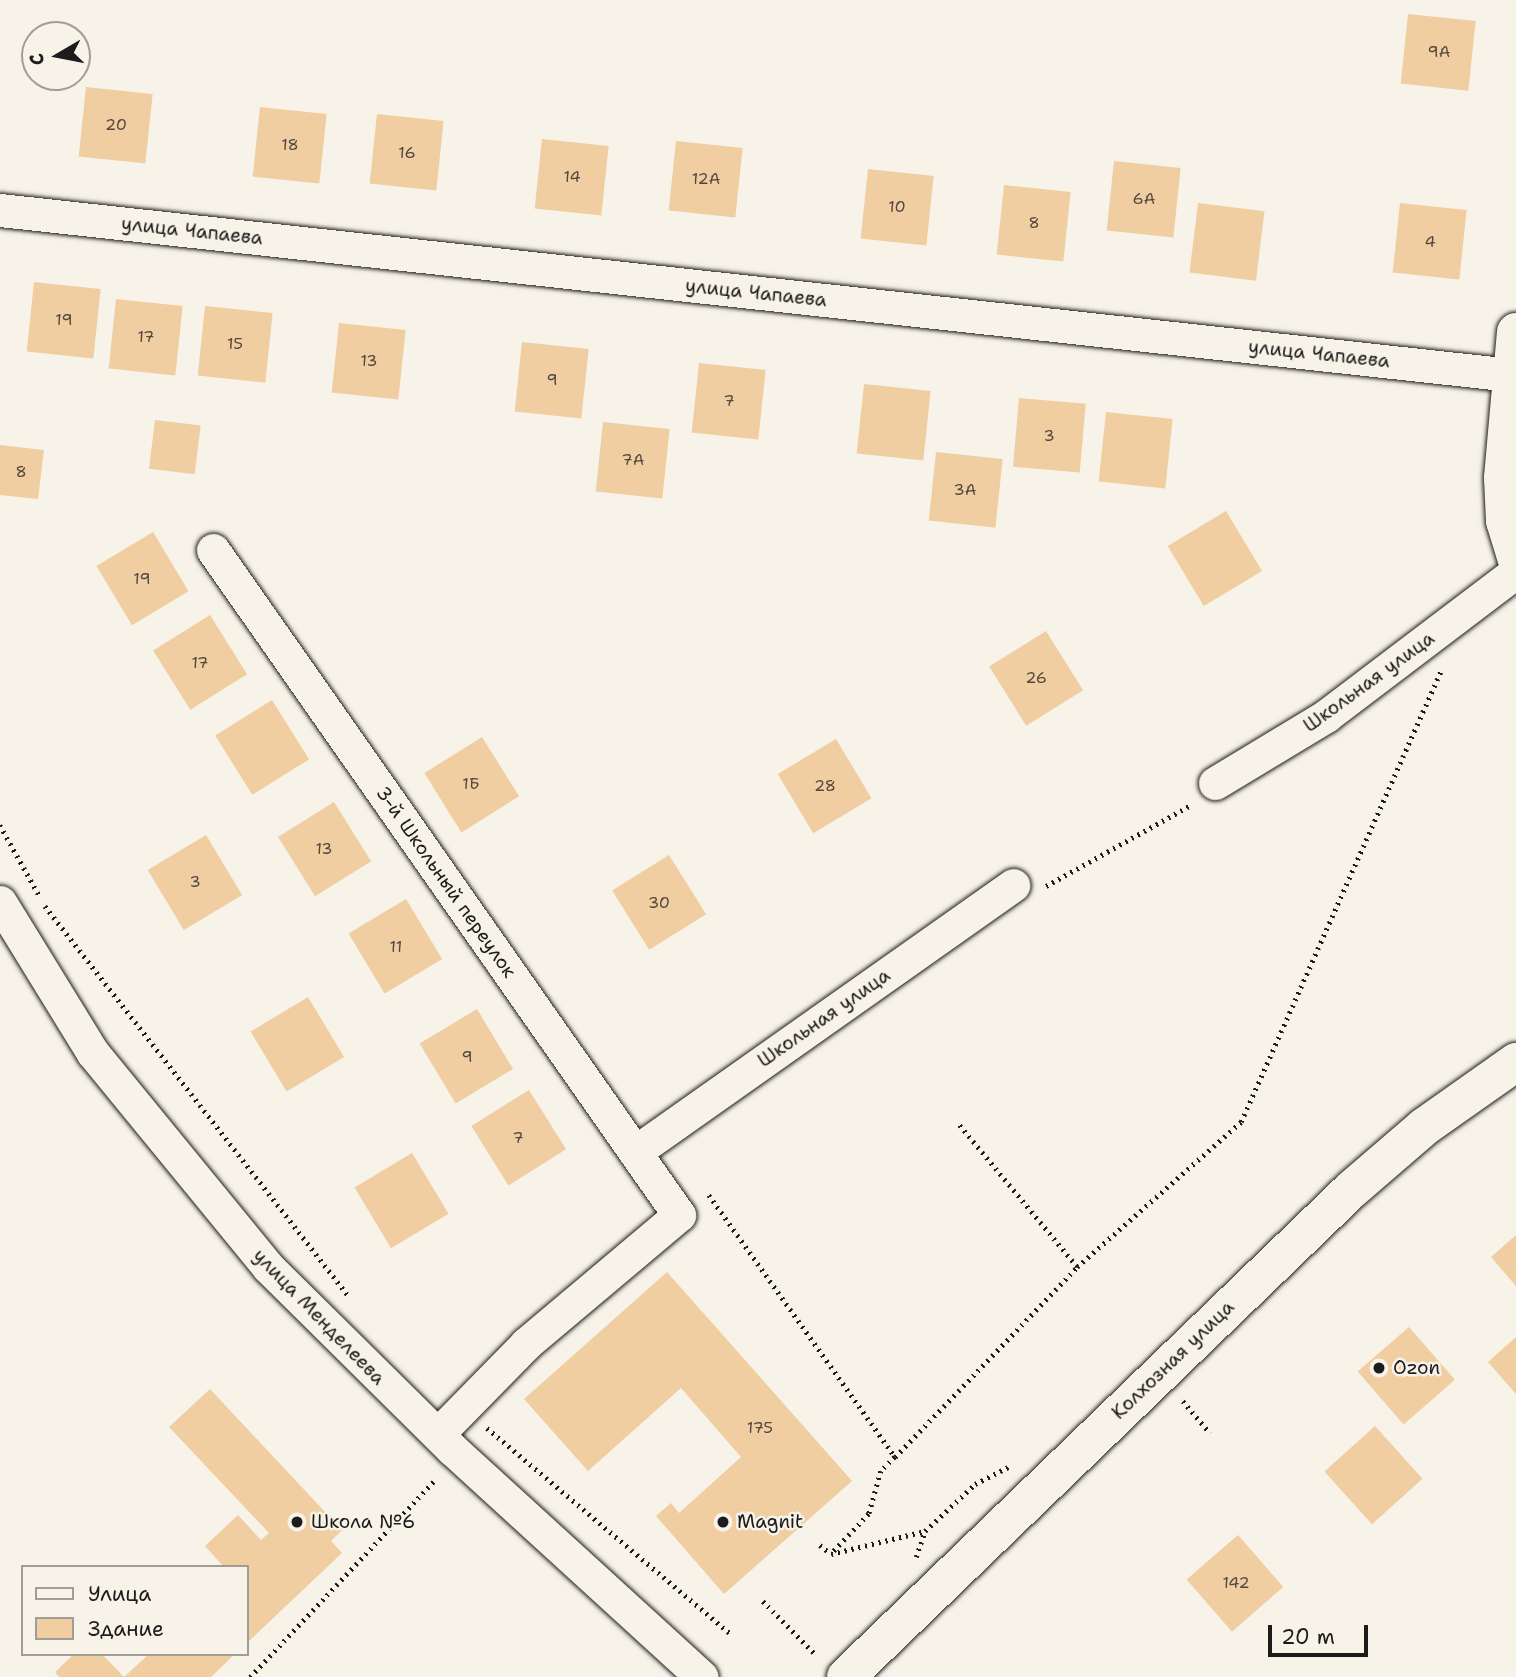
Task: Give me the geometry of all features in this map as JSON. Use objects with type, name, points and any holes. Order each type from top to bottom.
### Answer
[{"type":"main road","points":[[1516,332],[1503,478],[1516,558]]},
{"type":"main road","name":"Колхозная улица","points":[[834,1669],[1351,1190],[1424,1127],[1516,1062]]},
{"type":"street","name":"улица Чапаева","points":[[0,210],[1511,375]]},
{"type":"street","name":"3-й Школьный переулок","points":[[213,550],[679,1214],[526,1344],[462,1408]]},
{"type":"street","name":"Школьная улица","points":[[1215,783],[1326,716],[1516,572]]},
{"type":"street","name":"Школьная улица","points":[[635,1152],[1013,885]]},
{"type":"street","name":"улица Менделеева","points":[[0,902],[93,1053],[202,1191],[325,1328],[702,1677]]},
{"type":"street","points":[[449,1445],[462,1408]]},
{"type":"path","points":[[831,1554],[869,1514],[881,1471],[1077,1267],[1241,1122],[1447,659]]},
{"type":"path","points":[[1013,885],[1042,888],[1189,807],[1215,783]]},
{"type":"path","points":[[0,825],[44,904],[354,1303]]},
{"type":"path","points":[[959,1125],[1077,1267]]},
{"type":"path","points":[[705,1189],[895,1457]]},
{"type":"path","points":[[462,1408],[730,1633]]},
{"type":"path","points":[[250,1677],[449,1445]]},
{"type":"path","points":[[831,1554],[925,1531]]},
{"type":"path","points":[[820,1545],[831,1554]]},
{"type":"path","points":[[763,1601],[834,1669]]},
{"type":"building","points":[[1408,14],[1476,21],[1468,91],[1401,84]]},
{"type":"building","points":[[91,88],[153,94],[145,164],[79,157],[86,91],[91,91]]},
{"type":"building","points":[[260,107],[327,114],[319,184],[253,177]]},
{"type":"building","points":[[377,114],[444,121],[436,191],[370,184]]},
{"type":"building","points":[[542,139],[609,146],[601,216],[535,209]]},
{"type":"building","points":[[676,141],[743,148],[735,218],[669,211]]},
{"type":"building","points":[[1114,161],[1181,168],[1173,238],[1107,231]]},
{"type":"building","points":[[868,169],[934,176],[926,246],[861,239]]},
{"type":"building","points":[[1004,185],[1071,192],[1063,262],[997,255]]},
{"type":"building","points":[[1198,203],[1265,211],[1256,281],[1189,272]]},
{"type":"building","points":[[1400,203],[1467,210],[1459,280],[1393,273]]},
{"type":"building","points":[[34,282],[101,289],[93,359],[27,352]]},
{"type":"building","points":[[116,299],[183,306],[175,376],[109,369]]},
{"type":"building","points":[[205,306],[273,313],[265,383],[198,376]]},
{"type":"building","points":[[339,323],[406,330],[398,400],[332,393]]},
{"type":"building","points":[[522,342],[589,349],[581,419],[515,412]]},
{"type":"building","points":[[699,363],[766,370],[758,440],[692,433]]},
{"type":"building","points":[[864,384],[931,391],[923,461],[857,454]]},
{"type":"building","points":[[1019,398],[1086,404],[1080,473],[1013,467]]},
{"type":"building","points":[[1106,412],[1173,419],[1165,489],[1099,482]]},
{"type":"building","points":[[155,420],[201,426],[195,474],[149,469]]},
{"type":"building","points":[[603,422],[670,429],[662,499],[596,492]]},
{"type":"building","points":[[0,445],[44,450],[38,499],[0,495]]},
{"type":"building","points":[[936,452],[1003,459],[995,528],[929,521]]},
{"type":"building","points":[[1226,511],[1262,571],[1204,606],[1168,546]]},
{"type":"building","points":[[153,532],[189,591],[132,625],[96,566]]},
{"type":"building","points":[[210,615],[247,674],[190,710],[153,651]]},
{"type":"building","points":[[1046,631],[1083,690],[1026,726],[989,667]]},
{"type":"building","points":[[272,700],[309,759],[252,795],[215,736]]},
{"type":"building","points":[[482,737],[519,796],[461,832],[424,773]]},
{"type":"building","points":[[836,739],[872,798],[813,833],[778,774]]},
{"type":"building","points":[[334,802],[371,861],[315,896],[278,837]]},
{"type":"building","points":[[206,835],[242,895],[184,930],[148,870]]},
{"type":"building","points":[[669,855],[706,914],[649,950],[612,891]]},
{"type":"building","points":[[406,899],[442,959],[385,994],[349,934]]},
{"type":"building","points":[[308,997],[344,1057],[287,1092],[251,1032]]},
{"type":"building","points":[[477,1009],[513,1069],[456,1104],[420,1044]]},
{"type":"building","points":[[529,1090],[566,1149],[508,1185],[471,1126]]},
{"type":"building","points":[[412,1153],[449,1214],[391,1248],[355,1188]]},
{"type":"building","points":[[1516,1235],[1516,1286],[1491,1257]]},
{"type":"building","points":[[667,1272],[852,1481],[724,1594],[656,1516],[671,1503],[679,1513],[741,1457],[681,1388],[588,1471],[524,1399]]},
{"type":"building","points":[[1409,1327],[1455,1380],[1404,1424],[1358,1372]]},
{"type":"building","points":[[1516,1337],[1516,1394],[1488,1362]]},
{"type":"building","name":"Школа №6","points":[[210,1389],[342,1530],[331,1541],[342,1553],[248,1642],[248,1565],[222,1565],[205,1546],[238,1515],[261,1540],[269,1533],[169,1427]]},
{"type":"building","points":[[1375,1426],[1423,1479],[1372,1524],[1324,1472]]},
{"type":"building","points":[[1238,1535],[1283,1587],[1232,1632],[1187,1580]]},
{"type":"building","points":[[72,1656],[104,1656],[124,1677],[59,1677],[55,1672]]},
{"type":"building","points":[[147,1656],[233,1656],[211,1677],[124,1677]]},
{"type":"place","name":"Ozon","points":[[1379,1368]]},
{"type":"place","name":"Школа №6","points":[[297,1522]]},
{"type":"place","name":"Magnit","points":[[723,1522]]}]
